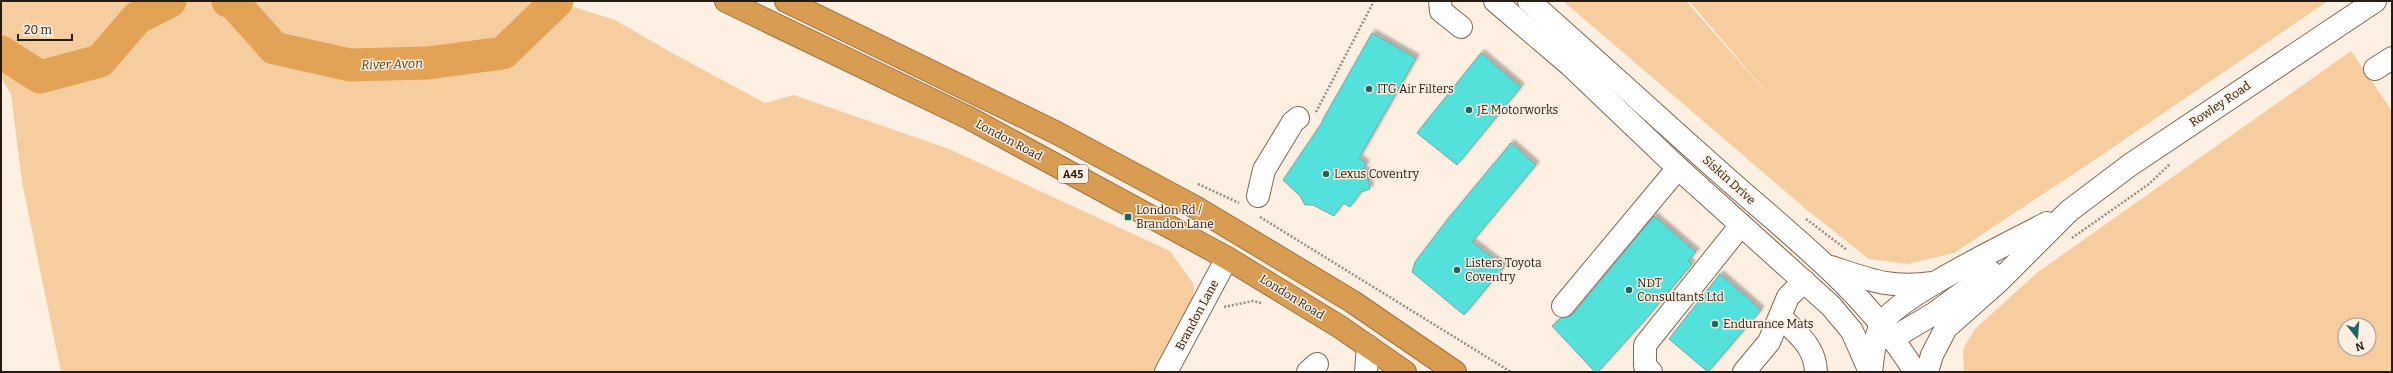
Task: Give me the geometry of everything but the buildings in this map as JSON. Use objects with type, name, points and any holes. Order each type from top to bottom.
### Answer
[{"type":"highway","name":"London Road","points":[[726,1],[969,118],[1228,258],[1368,346],[1405,372]]},
{"type":"highway","name":"A45","points":[[786,1],[1055,132],[1195,207],[1353,302],[1455,372]]},
{"type":"street","points":[[1440,1],[1441,11],[1461,27]]},
{"type":"street","name":"Siskin Drive","points":[[1495,1],[1570,65],[1678,168],[1843,318],[1852,331],[1870,372]]},
{"type":"street","name":"Siskin Drive","points":[[1529,1],[1781,225],[1854,293],[1915,372]]},
{"type":"street","name":"Rowley Road","points":[[2069,211],[2137,161],[2375,1]]},
{"type":"street","points":[[1254,206],[1264,170],[1293,122],[1298,118]]},
{"type":"street","points":[[1563,306],[1678,168]]},
{"type":"street","points":[[1927,372],[1932,355],[1946,328],[1999,281],[2069,211]]},
{"type":"street","points":[[1870,372],[1884,333],[1900,307],[1935,283],[2069,211]]},
{"type":"street","points":[[1651,372],[1645,366],[1645,345],[1741,225]]},
{"type":"street","points":[[1852,331],[1884,333],[1935,313],[1983,277],[2036,244]]},
{"type":"street","name":"Brandon Lane","points":[[1166,372],[1228,258]]},
{"type":"street","points":[[1822,264],[1886,285],[1917,285],[1935,283]]},
{"type":"street","points":[[1744,372],[1769,342],[1781,317],[1788,297],[1804,281]]},
{"type":"street","points":[[1781,317],[1812,351],[1816,358],[1816,372]]},
{"type":"street","points":[[1366,372],[1368,346]]},
{"type":"path","points":[[1298,118],[1311,122],[1374,1]]},
{"type":"path","points":[[2065,243],[2149,184],[2174,160]]},
{"type":"path","points":[[1233,199],[1254,206],[1511,372]]},
{"type":"path","points":[[1198,312],[1252,301],[1266,305]]},
{"type":"shaded area","points":[[1,1],[555,1],[615,20],[765,103],[794,95],[949,149],[1170,251],[1193,283],[1194,292],[1192,303],[1181,328],[1154,372],[61,372],[22,182],[11,94],[1,78]]},
{"type":"shaded area","points":[[1563,1],[1686,1],[1781,109],[1689,1],[2328,1],[2093,161],[1954,253],[1908,264],[1869,259],[1807,210]]},
{"type":"shaded area","points":[[2351,51],[2392,111],[2392,372],[1964,372],[1963,349],[1975,329],[2038,272]]},
{"type":"waterway","name":"River Avon","points":[[1,52],[40,77],[100,61],[137,18],[170,1]]},
{"type":"waterway","name":"River Avon","points":[[228,1],[233,2],[274,48],[350,65],[428,63],[503,53],[557,1]]},
{"type":"place","name":"ITG Air Filters","points":[[1369,89]]},
{"type":"place","name":"JE Motorworks","points":[[1469,110]]},
{"type":"place","name":"Lexus Coventry","points":[[1326,174]]},
{"type":"place","name":"London Rd / Brandon Lane","points":[[1128,217]]},
{"type":"place","name":"Listers Toyota Coventry","points":[[1457,270]]},
{"type":"place","name":"NDT Consultants Ltd","points":[[1629,290]]},
{"type":"place","name":"Endurance Mats","points":[[1715,324]]}]
